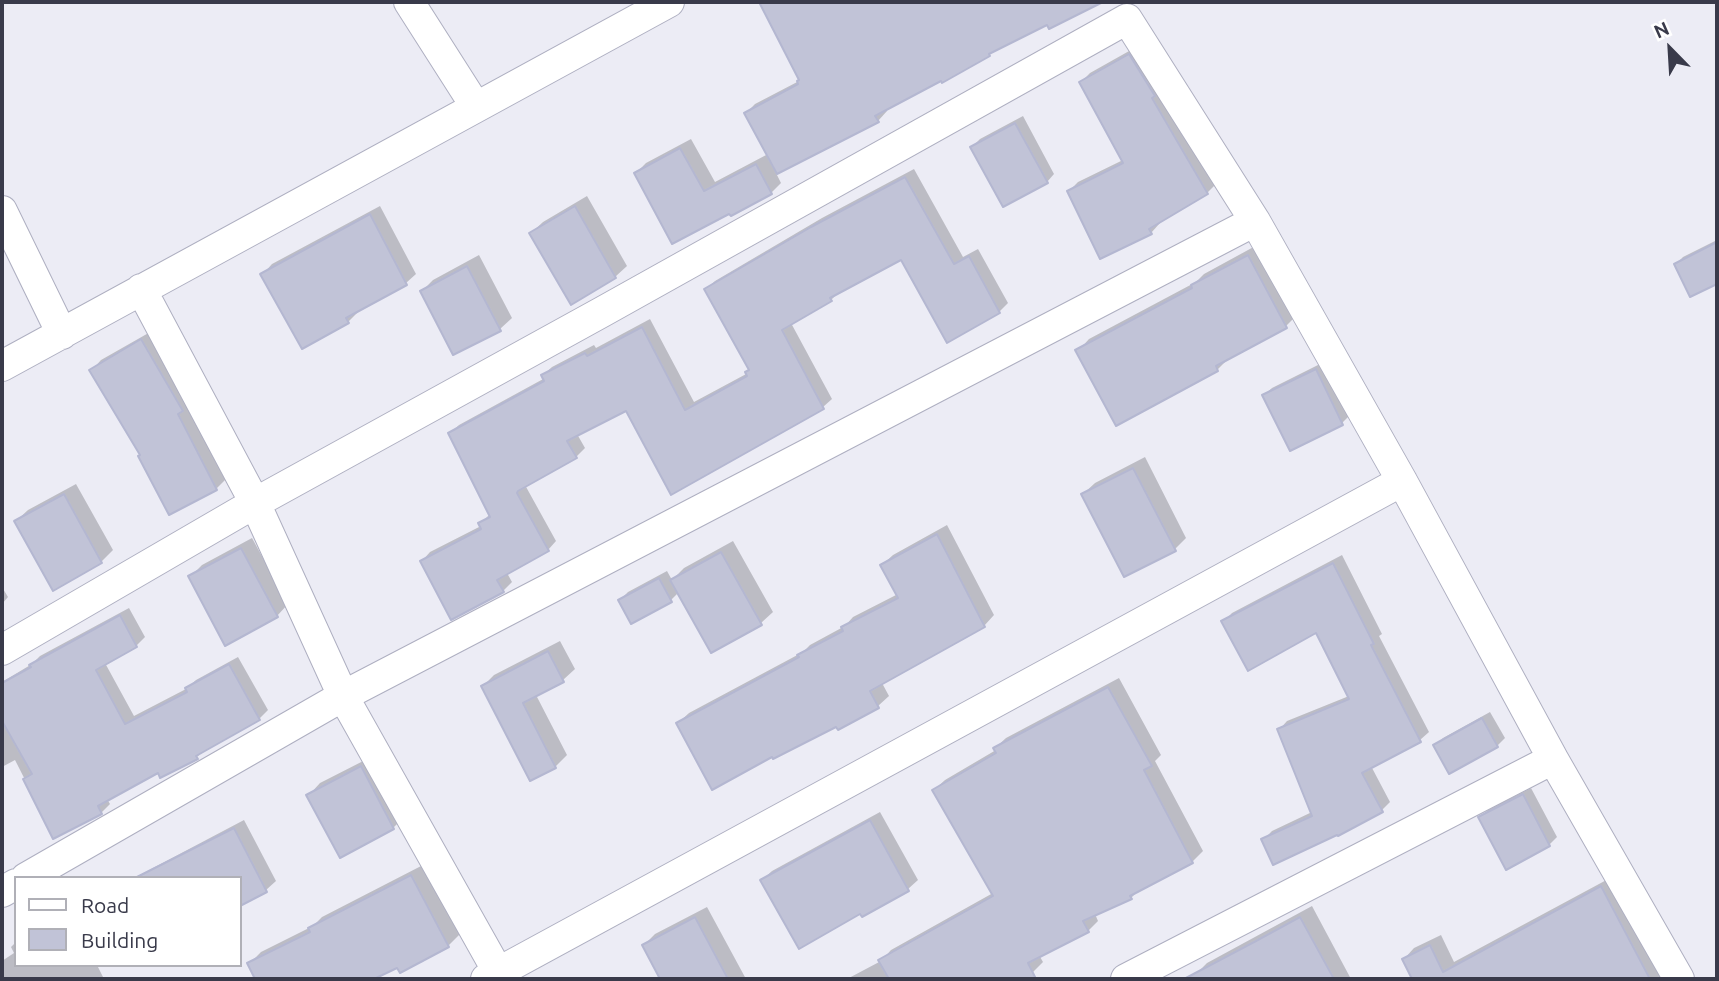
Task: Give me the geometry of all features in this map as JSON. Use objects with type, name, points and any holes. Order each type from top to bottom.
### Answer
[{"type":"street","points":[[409,2],[476,107]]},
{"type":"street","points":[[2,366],[669,2]]},
{"type":"street","points":[[2,650],[255,503],[1127,19],[1255,221],[1402,481],[1553,759],[1679,979]]},
{"type":"street","points":[[2,211],[62,334]]},
{"type":"street","points":[[29,876],[343,696],[1255,221]]},
{"type":"street","points":[[141,289],[255,503],[343,696],[496,977],[1402,481]]},
{"type":"street","points":[[1126,979],[1553,759]]},
{"type":"building","points":[[759,2],[1103,2],[1049,29],[1047,25],[989,54],[990,56],[942,83],[941,81],[875,116],[879,122],[777,174],[744,113],[798,84],[799,80]]},
{"type":"building","points":[[1129,54],[1208,194],[1149,229],[1152,234],[1100,259],[1067,191],[1123,163],[1079,82]]},
{"type":"building","points":[[1015,123],[1048,183],[1003,207],[970,147]]},
{"type":"building","points":[[680,148],[704,191],[756,164],[772,194],[672,244],[634,173]]},
{"type":"building","points":[[905,177],[954,264],[969,256],[1000,313],[947,343],[901,260],[830,298],[832,301],[782,330],[824,409],[671,495],[626,411],[567,441],[577,458],[517,493],[549,551],[497,580],[504,592],[451,620],[420,561],[481,529],[478,523],[490,517],[448,433],[544,381],[541,375],[585,353],[587,356],[642,327],[685,410],[747,376],[745,372],[749,370],[704,289]]},
{"type":"building","points":[[575,206],[616,278],[571,305],[529,233]]},
{"type":"building","points":[[370,214],[407,285],[346,318],[349,323],[302,349],[260,274]]},
{"type":"building","points":[[1717,242],[1717,284],[1690,297],[1674,264]]},
{"type":"building","points":[[1248,255],[1287,328],[1216,366],[1218,371],[1116,426],[1075,350]]},
{"type":"building","points":[[467,266],[501,331],[453,355],[420,291]]},
{"type":"building","points":[[141,339],[183,411],[178,414],[217,490],[169,515],[138,456],[140,455],[89,370]]},
{"type":"building","points":[[1316,369],[1343,425],[1290,451],[1262,395]]},
{"type":"building","points":[[1133,468],[1176,551],[1124,577],[1081,494]]},
{"type":"building","points":[[64,494],[102,563],[53,591],[14,521]]},
{"type":"building","points":[[937,534],[985,627],[870,691],[879,708],[838,730],[836,727],[773,759],[772,757],[712,790],[676,723],[799,657],[797,655],[843,631],[841,627],[898,598],[880,565]]},
{"type":"building","points":[[241,548],[278,617],[225,646],[188,576]]},
{"type":"building","points":[[721,552],[762,625],[711,653],[670,580]]},
{"type":"building","points":[[1333,563],[1421,742],[1362,773],[1383,812],[1273,865],[1261,839],[1312,816],[1277,729],[1349,699],[1316,633],[1248,671],[1221,621]]},
{"type":"building","points":[[659,578],[672,602],[631,624],[618,600]]},
{"type":"building","points":[[120,615],[137,647],[96,670],[125,724],[187,692],[185,688],[229,664],[260,720],[196,756],[198,759],[160,778],[158,773],[98,806],[102,814],[53,839],[23,779],[32,774],[2,721],[2,683],[31,667],[29,665]]},
{"type":"building","points":[[548,651],[564,682],[523,703],[556,768],[530,781],[481,686]]},
{"type":"building","points":[[1108,687],[1152,766],[1144,770],[1193,863],[1130,896],[1132,899],[1083,921],[1089,932],[1028,963],[1036,979],[889,979],[878,960],[993,896],[932,790],[996,753],[993,748]]},
{"type":"building","points":[[1482,718],[1498,747],[1449,774],[1433,745]]},
{"type":"building","points":[[361,766],[394,829],[340,858],[306,795]]},
{"type":"building","points":[[1523,794],[1550,846],[1506,870],[1478,817]]},
{"type":"building","points":[[870,820],[909,891],[862,917],[860,914],[799,949],[760,880]]},
{"type":"building","points":[[234,828],[267,892],[242,905],[242,876],[139,876]]},
{"type":"building","points":[[411,875],[449,947],[400,973],[397,968],[374,979],[255,979],[247,963],[310,932],[308,928]]},
{"type":"building","points":[[1601,886],[1650,979],[1412,979],[1402,959],[1430,945],[1443,972]]},
{"type":"building","points":[[695,917],[728,979],[660,979],[642,945]]},
{"type":"building","points":[[1300,917],[1334,979],[1184,979],[1256,941]]}]
